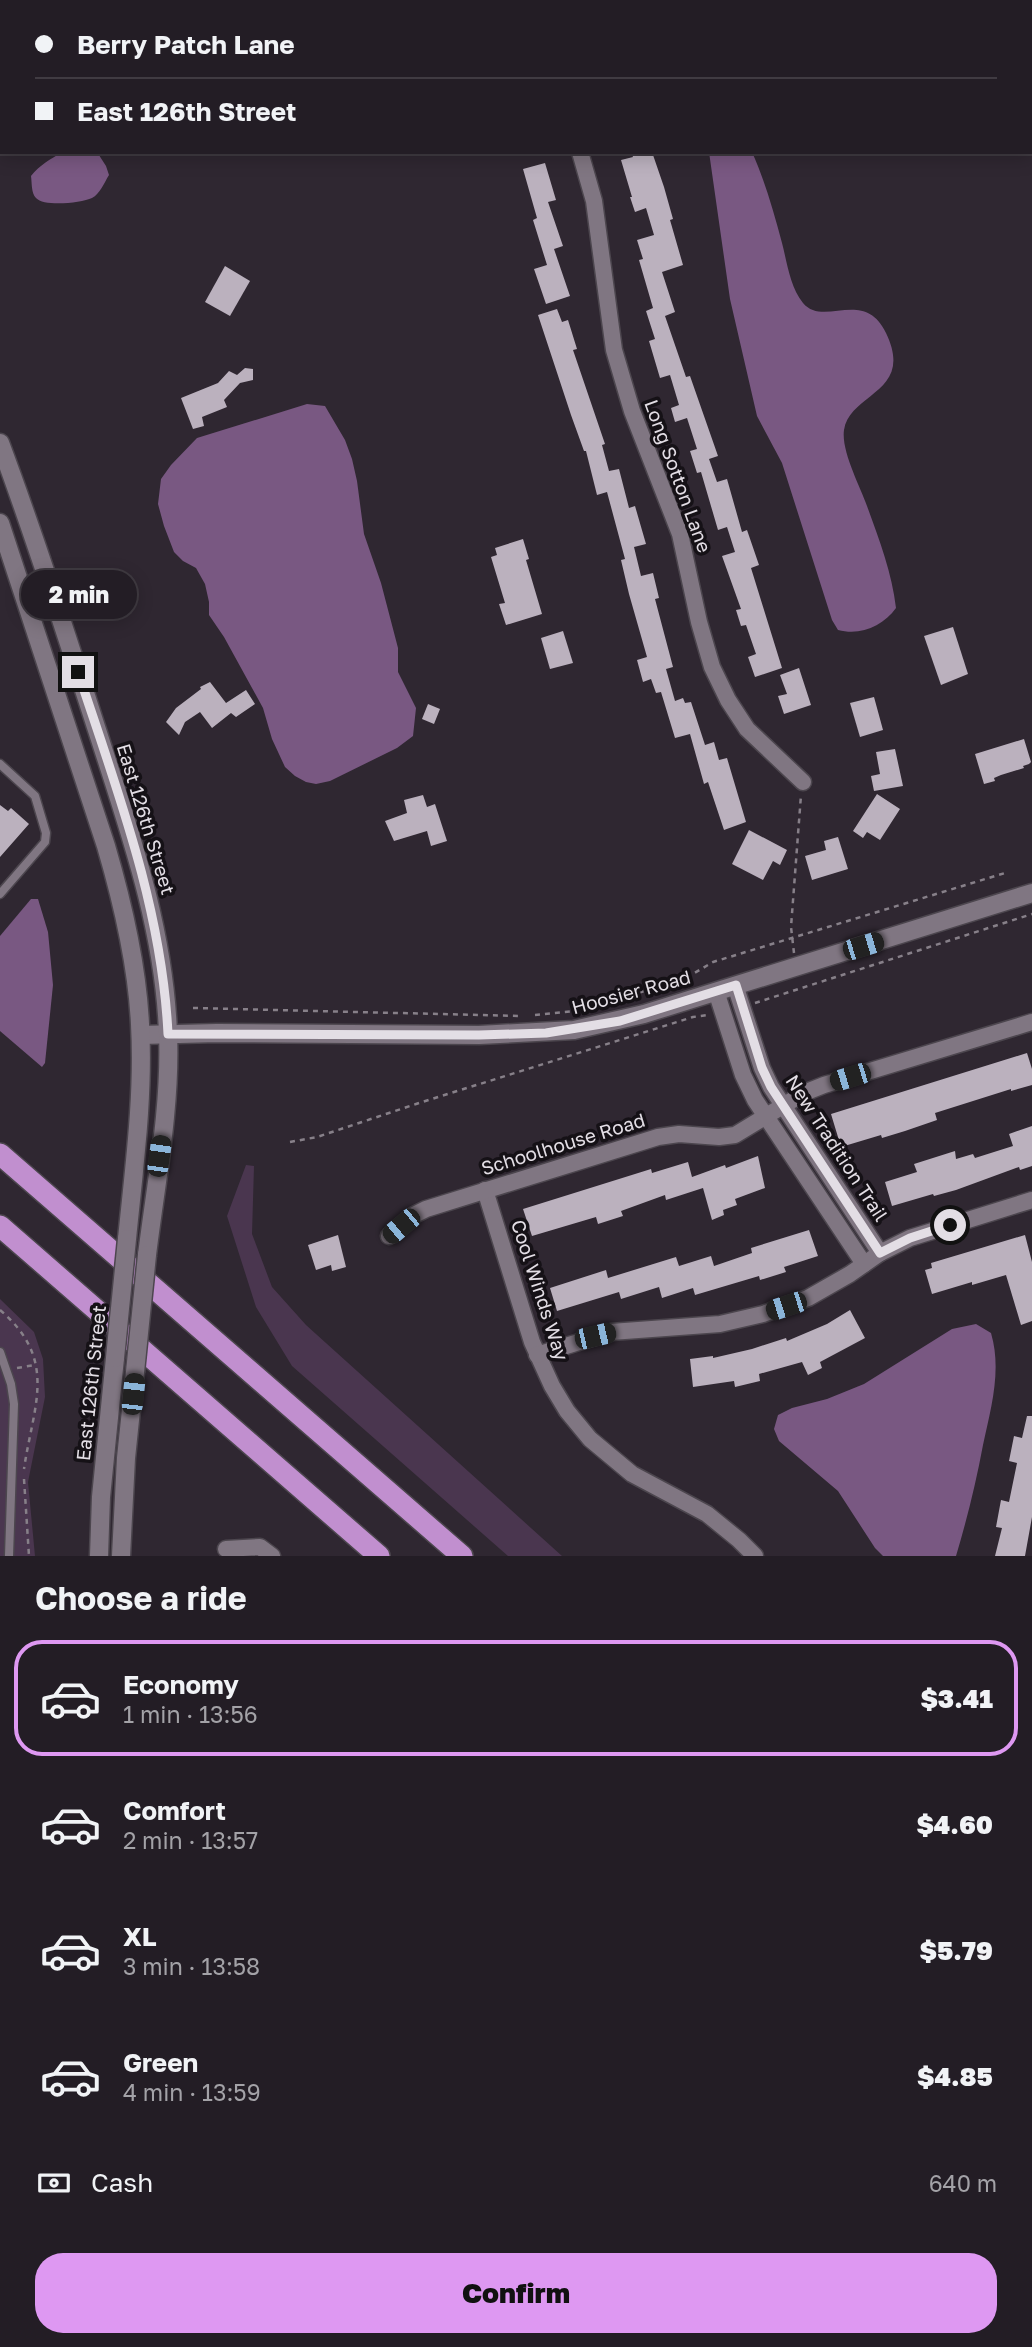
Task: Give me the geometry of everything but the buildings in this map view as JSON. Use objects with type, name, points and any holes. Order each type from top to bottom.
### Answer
[{"type":"highway","points":[[0,1154],[462,1556]]},
{"type":"highway","points":[[0,1226],[379,1556]]},
{"type":"main road","name":"East 126th Street","points":[[0,443],[31,528],[139,861],[161,955],[168,1034],[166,1100],[135,1372],[124,1484],[121,1556]]},
{"type":"main road","name":"East 126th Street","points":[[0,523],[120,893],[134,960],[141,1035],[138,1126],[100,1497],[99,1556]]},
{"type":"main road","name":"Hoosier Road","points":[[141,1035],[546,1033],[620,1021],[1032,893]]},
{"type":"street","name":"Long Sotton Lane","points":[[581,154],[594,201],[614,350],[632,411],[680,534],[712,667],[728,700],[747,729],[803,782]]},
{"type":"street","name":"New Tradition Trail","points":[[736,985],[762,1068],[782,1106],[880,1253]]},
{"type":"street","points":[[716,991],[749,1088],[864,1264]]},
{"type":"street","name":"Schoolhouse Road","points":[[389,1236],[414,1215],[426,1209],[658,1137],[735,1135],[782,1106],[824,1085],[1032,1022]]},
{"type":"street","name":"Cool Winds Way","points":[[485,1190],[537,1355],[567,1411],[602,1451],[647,1484],[707,1514],[755,1556]]},
{"type":"street","points":[[537,1355],[611,1332],[720,1324],[763,1314],[807,1298],[880,1253],[925,1233],[1032,1200]]},
{"type":"street","points":[[226,1549],[260,1547],[272,1556]]},
{"type":"lane","points":[[0,764],[35,796],[46,842],[0,894]]},
{"type":"lane","points":[[0,1352],[11,1384],[13,1404],[9,1556]]},
{"type":"path","points":[[797,966],[792,939],[792,910],[803,782]]},
{"type":"path","points":[[614,1004],[638,993],[686,978],[713,962],[1004,873]]},
{"type":"path","points":[[742,1005],[763,1001],[1032,914]]},
{"type":"path","points":[[193,1008],[513,1016],[597,1008]]},
{"type":"path","points":[[290,1142],[317,1137],[693,1017],[722,1011]]},
{"type":"path","points":[[0,1310],[28,1344],[38,1377],[38,1399],[24,1473],[29,1556]]},
{"type":"shaded area","points":[[60,154],[98,154],[109,175],[100,191],[87,200],[63,203],[40,201],[32,191],[31,176]]},
{"type":"shaded area","points":[[709,154],[753,154],[769,197],[792,282],[803,303],[812,310],[822,312],[867,312],[886,333],[893,353],[893,368],[887,380],[857,407],[844,430],[845,448],[884,556],[896,608],[885,620],[871,628],[847,632],[838,630],[832,620],[782,463],[757,416],[730,299]]},
{"type":"shaded area","points":[[307,404],[325,406],[345,440],[352,459],[364,534],[381,583],[398,648],[398,672],[416,708],[413,736],[397,748],[330,781],[316,784],[295,776],[285,767],[272,739],[263,708],[209,615],[205,584],[196,568],[174,552],[158,504],[161,479],[197,438]]},
{"type":"shaded area","points":[[31,899],[38,899],[48,932],[53,985],[45,1063],[42,1067],[0,1031],[0,936]]},
{"type":"shaded area","points":[[246,1165],[254,1166],[252,1234],[272,1287],[306,1325],[562,1556],[508,1556],[292,1366],[256,1307],[227,1216]]},
{"type":"shaded area","points":[[0,1299],[34,1332],[43,1359],[45,1397],[28,1482],[35,1556],[0,1556]]},
{"type":"shaded area","points":[[976,1324],[991,1333],[996,1361],[995,1375],[992,1403],[968,1515],[956,1556],[883,1556],[838,1491],[779,1441],[774,1429],[778,1415],[864,1384],[952,1329]]},
{"type":"route","points":[[78,672],[148,892],[161,955],[168,1034],[546,1033],[620,1021],[736,985],[762,1068],[771,1087],[880,1253],[910,1238],[950,1225]]}]
